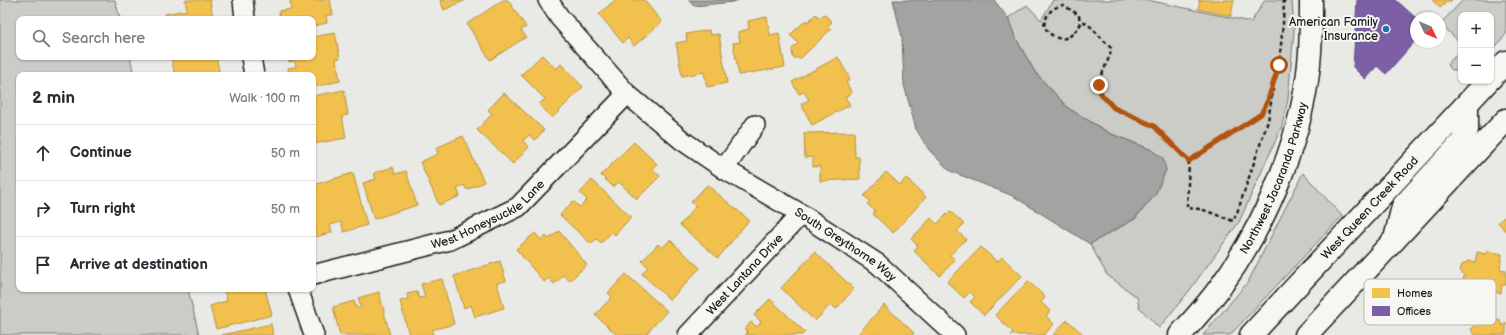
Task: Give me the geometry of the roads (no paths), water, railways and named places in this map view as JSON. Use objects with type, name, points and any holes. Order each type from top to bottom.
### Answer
[{"type":"main road","name":"Northwest Jacaranda Parkway","points":[[1180,335],[1221,287],[1236,265],[1262,217],[1286,160],[1297,127],[1304,94],[1310,53],[1311,0]]},
{"type":"main road","points":[[1494,75],[1506,62]]},
{"type":"main road","name":"West Queen Creek Road","points":[[1251,335],[1485,84]]},
{"type":"main road","points":[[1394,240],[1403,206],[1462,142],[1467,130],[1467,104]]},
{"type":"main road","points":[[1306,335],[1506,120]]},
{"type":"street","points":[[243,0],[245,16]]},
{"type":"street","name":"South Greythorne Way","points":[[548,0],[560,18],[627,94],[683,141],[724,169],[802,214],[878,264],[955,335]]},
{"type":"street","points":[[252,60],[254,72]]},
{"type":"street","name":"West Honeysuckle Lane","points":[[316,274],[450,240],[518,206],[627,94]]},
{"type":"street","points":[[724,169],[755,125]]},
{"type":"street","name":"West Lantana Drive","points":[[688,335],[802,214]]},
{"type":"street","points":[[299,292],[314,335]]},
{"type":"place","name":"American Family Insurance","points":[[1386,29]]}]
